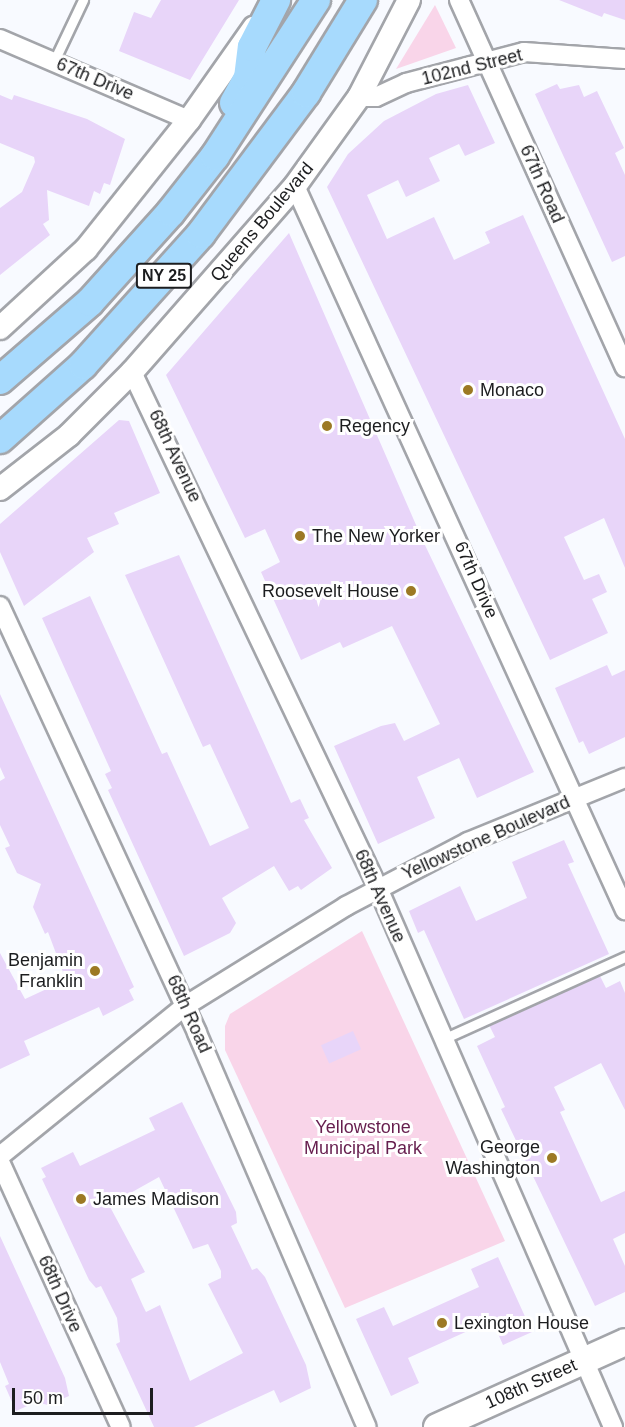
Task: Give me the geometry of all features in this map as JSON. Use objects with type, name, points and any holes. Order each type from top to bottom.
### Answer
[{"type":"main road","points":[[215,156],[248,78],[252,47],[275,0]]},
{"type":"main road","name":"NY 25","points":[[0,380],[90,302],[215,156],[316,0]]},
{"type":"main road","name":"NY 25","points":[[0,440],[83,365],[201,234],[306,93],[363,0]]},
{"type":"main road","name":"108th Street","points":[[437,1427],[625,1342]]},
{"type":"street","points":[[0,328],[86,249],[189,120],[275,0]]},
{"type":"street","name":"Queens Boulevard","points":[[0,489],[69,435],[132,372],[296,186],[359,97],[409,0]]},
{"type":"street","name":"67th Road","points":[[459,0],[625,367]]},
{"type":"street","name":"67th Drive","points":[[0,39],[189,120]]},
{"type":"street","name":"102nd Street","points":[[359,97],[376,97],[406,83],[486,60],[524,52],[625,60]]},
{"type":"street","name":"67th Drive","points":[[296,186],[625,910]]},
{"type":"street","name":"68th Avenue","points":[[132,372],[378,888],[614,1427]]},
{"type":"street","name":"68th Road","points":[[0,606],[185,1006],[367,1427]]},
{"type":"street","name":"Yellowstone Boulevard","points":[[0,1156],[185,1006],[378,888],[468,842],[625,778]]},
{"type":"street","name":"68th Drive","points":[[0,1162],[121,1427]]},
{"type":"lane","points":[[54,61],[83,0]]},
{"type":"lane","points":[[443,1039],[625,957]]},
{"type":"green space","points":[[435,5],[456,48],[396,69]]},
{"type":"green space","name":"Yellowstone Municipal Park","points":[[362,931],[505,1241],[345,1308],[225,1050],[225,1026],[230,1014]]},
{"type":"building","points":[[161,0],[239,0],[190,80],[119,51],[134,12],[151,18]]},
{"type":"building","points":[[559,0],[625,0],[625,20],[604,13],[602,17]]},
{"type":"building","points":[[557,84],[560,89],[579,85],[584,97],[597,91],[624,148],[615,153],[625,175],[625,256],[612,262],[535,94]]},
{"type":"building","points":[[468,85],[495,143],[465,156],[459,144],[429,158],[440,181],[406,197],[398,180],[367,195],[387,239],[434,217],[454,260],[490,243],[485,232],[523,215],[625,439],[625,568],[604,518],[564,537],[584,580],[599,574],[607,592],[592,599],[608,633],[550,660],[327,187],[348,154],[384,121],[436,94]]},
{"type":"building","points":[[0,95],[12,100],[14,95],[87,119],[125,139],[110,185],[104,183],[100,194],[94,191],[89,206],[47,190],[49,220],[43,224],[50,235],[0,275],[0,208],[22,192],[35,162],[34,157],[0,143]]},
{"type":"building","points":[[289,233],[423,541],[534,772],[477,798],[459,758],[417,777],[435,818],[378,844],[334,746],[381,726],[395,723],[404,741],[440,724],[392,626],[343,648],[340,642],[301,660],[261,572],[280,562],[265,529],[245,538],[166,375]]},
{"type":"building","points":[[119,420],[129,421],[160,493],[114,513],[119,524],[87,538],[94,552],[24,606],[0,552],[0,524]]},
{"type":"building","points":[[179,555],[291,803],[300,799],[309,818],[304,820],[332,868],[301,890],[298,886],[289,891],[274,866],[222,898],[236,923],[230,933],[184,956],[108,790],[112,788],[105,774],[111,771],[42,618],[90,596],[162,754],[167,752],[210,846],[249,828],[210,744],[203,747],[125,575]]},
{"type":"building","points":[[607,665],[612,676],[625,670],[625,737],[589,754],[583,741],[579,743],[555,688]]},
{"type":"building","points":[[0,694],[134,987],[129,990],[134,1000],[103,1016],[99,1007],[24,1041],[30,1055],[0,1069],[0,953],[25,999],[66,980],[48,932],[45,934],[33,907],[41,884],[17,873],[5,848],[10,846],[0,825],[0,781],[5,778],[0,767]]},
{"type":"building","points":[[564,840],[574,862],[568,864],[609,954],[464,1019],[424,930],[418,933],[409,911],[460,886],[476,921],[527,898],[512,862]]},
{"type":"building","points":[[600,976],[606,988],[620,981],[625,993],[625,1110],[601,1063],[554,1087],[565,1110],[560,1112],[601,1202],[625,1191],[625,1233],[613,1239],[625,1266],[625,1292],[595,1306],[501,1109],[505,1107],[477,1046],[495,1037],[489,1025]]},
{"type":"building","points":[[353,1031],[361,1049],[329,1064],[321,1045]]},
{"type":"building","points":[[182,1102],[236,1212],[237,1223],[231,1226],[252,1270],[257,1268],[265,1277],[306,1365],[311,1388],[280,1403],[274,1390],[194,1427],[154,1427],[116,1344],[120,1342],[117,1318],[101,1286],[96,1288],[89,1280],[42,1179],[46,1177],[41,1168],[73,1152],[80,1166],[155,1130],[149,1118]],"holes":[[[159,1177],[193,1249],[208,1244],[221,1271],[221,1278],[208,1284],[243,1353],[190,1381],[160,1305],[146,1312],[143,1306],[131,1279],[145,1272],[109,1205]]]},
{"type":"building","points":[[0,1236],[65,1378],[69,1396],[48,1405],[36,1402],[16,1411],[5,1386],[9,1384],[0,1362]]},
{"type":"building","name":"Lexington House","points":[[498,1257],[532,1332],[503,1345],[492,1320],[408,1358],[419,1383],[391,1396],[356,1319],[384,1307],[393,1326],[479,1287],[471,1269]]},
{"type":"place","name":"Monaco","points":[[468,390]]},
{"type":"place","name":"Regency","points":[[327,426]]},
{"type":"place","name":"The New Yorker","points":[[300,536]]},
{"type":"place","name":"Roosevelt House","points":[[411,591]]},
{"type":"place","name":"Benjamin Franklin","points":[[95,971]]},
{"type":"place","name":"George Washington","points":[[552,1158]]},
{"type":"place","name":"James Madison","points":[[81,1199]]},
{"type":"place","name":"Lexington House","points":[[442,1323]]}]
